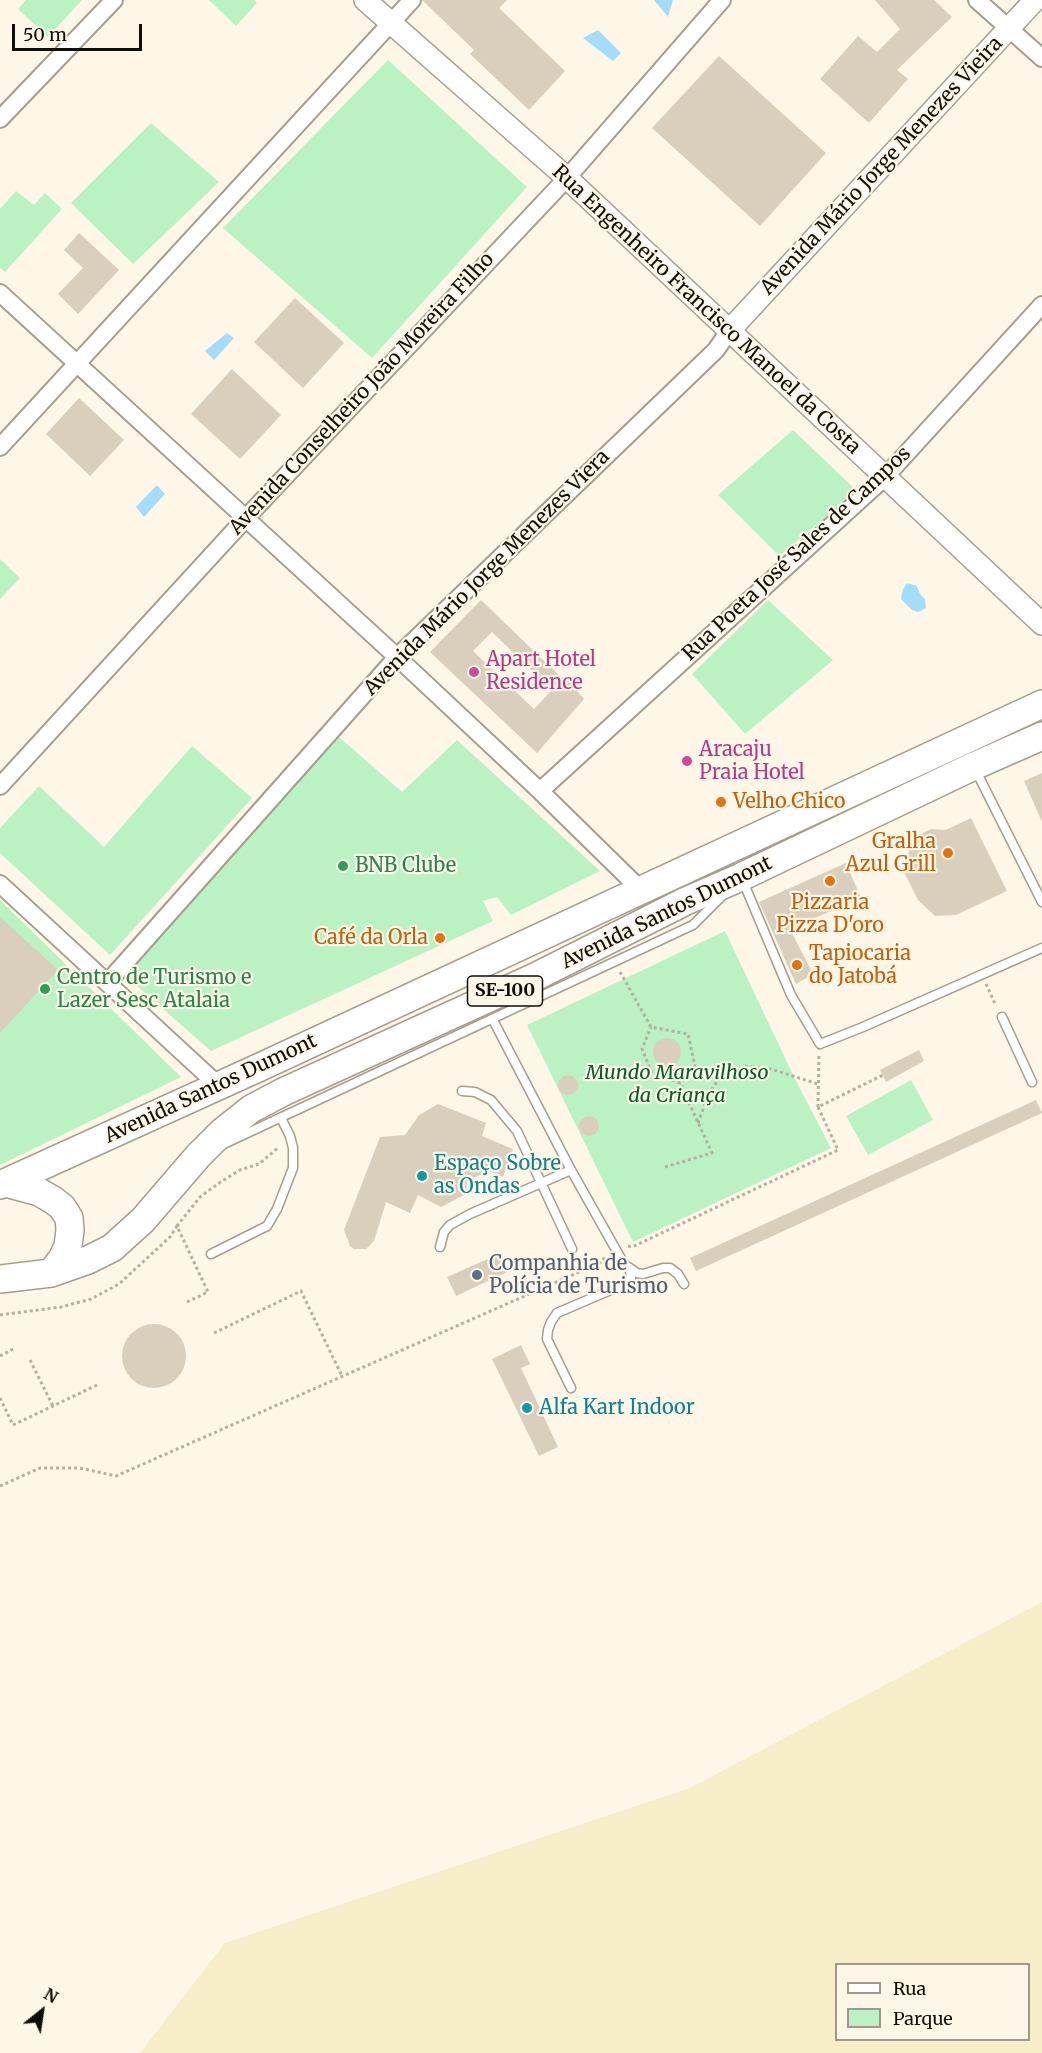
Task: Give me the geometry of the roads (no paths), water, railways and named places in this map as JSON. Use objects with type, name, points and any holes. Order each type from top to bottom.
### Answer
[{"type":"main road","name":"Avenida Santos Dumont","points":[[3,1184],[642,891],[1042,704]]},
{"type":"main road","name":"Avenida Santos Dumont","points":[[0,1279],[51,1274],[112,1248],[143,1220],[198,1156],[222,1132],[251,1109],[275,1096],[535,977],[686,901],[1042,736]]},
{"type":"main road","points":[[501,1016],[535,977]]},
{"type":"main road","points":[[3,1184],[39,1192],[62,1207],[69,1218],[68,1246],[51,1274]]},
{"type":"street","points":[[0,119],[114,0]]},
{"type":"street","name":"Rua Engenheiro Francisco Manoel da Costa","points":[[365,0],[567,178],[1042,624]]},
{"type":"street","points":[[0,447],[412,0]]},
{"type":"street","name":"Avenida Conselheiro João Moreira Filho","points":[[0,786],[244,519],[567,178],[722,0]]},
{"type":"street","points":[[977,0],[1042,58]]},
{"type":"street","name":"Avenida Mário Jorge Menezes Vieira","points":[[729,332],[1035,0]]},
{"type":"street","points":[[0,293],[397,657],[540,791],[642,891]]},
{"type":"street","name":"Rua Poeta José Sales de Campos","points":[[540,791],[885,477],[1042,305]]},
{"type":"street","name":"Avenida Mário Jorge Menezes Viera","points":[[108,982],[397,657],[716,350],[729,332]]},
{"type":"street","points":[[0,884],[219,1086]]},
{"type":"lane","points":[[974,766],[1042,902]]},
{"type":"lane","points":[[198,1156],[693,926],[737,878],[791,995],[820,1044],[1042,948]]},
{"type":"lane","points":[[501,1016],[571,1170],[624,1264],[630,1270],[643,1274],[670,1268],[678,1274],[684,1284]]},
{"type":"lane","points":[[1002,1017],[1032,1082]]},
{"type":"lane","points":[[462,1091],[475,1092],[491,1100],[517,1131],[572,1249]]},
{"type":"lane","points":[[211,1254],[267,1226],[277,1209],[293,1168],[293,1148],[282,1118]]},
{"type":"lane","points":[[440,1247],[444,1232],[450,1225],[571,1170]]},
{"type":"lane","points":[[571,1388],[547,1339],[551,1322],[557,1313],[627,1283],[631,1278],[630,1270]]},
{"type":"water","points":[[654,0],[673,0],[668,17]]},
{"type":"water","points":[[598,30],[621,53],[613,61],[583,38]]},
{"type":"water","points":[[227,333],[234,338],[214,360],[205,351]]},
{"type":"water","points":[[157,485],[165,494],[144,517],[136,507]]},
{"type":"water","points":[[907,583],[917,586],[925,599],[926,608],[918,612],[912,610],[901,599]]},
{"type":"place","name":"Apart Hotel Residence","points":[[474,672]]},
{"type":"place","name":"Aracaju Praia Hotel","points":[[687,761]]},
{"type":"place","name":"Velho Chico","points":[[721,802]]},
{"type":"place","name":"Gralha Azul Grill","points":[[948,853]]},
{"type":"place","name":"BNB Clube","points":[[343,866]]},
{"type":"place","name":"Pizzaria Pizza D'oro","points":[[830,881]]},
{"type":"place","name":"Café da Orla","points":[[440,938]]},
{"type":"place","name":"Tapiocaria do Jatobá","points":[[797,965]]},
{"type":"place","name":"Centro de Turismo e Lazer Sesc Atalaia","points":[[45,989]]},
{"type":"place","name":"Espaço Sobre as Ondas","points":[[422,1176]]},
{"type":"place","name":"Companhia de Polícia de Turismo","points":[[477,1275]]},
{"type":"place","name":"Alfa Kart Indoor","points":[[527,1408]]},
{"type":"park label","name":"Mundo Maravilhoso da Criança","points":[[677,1084]]}]
